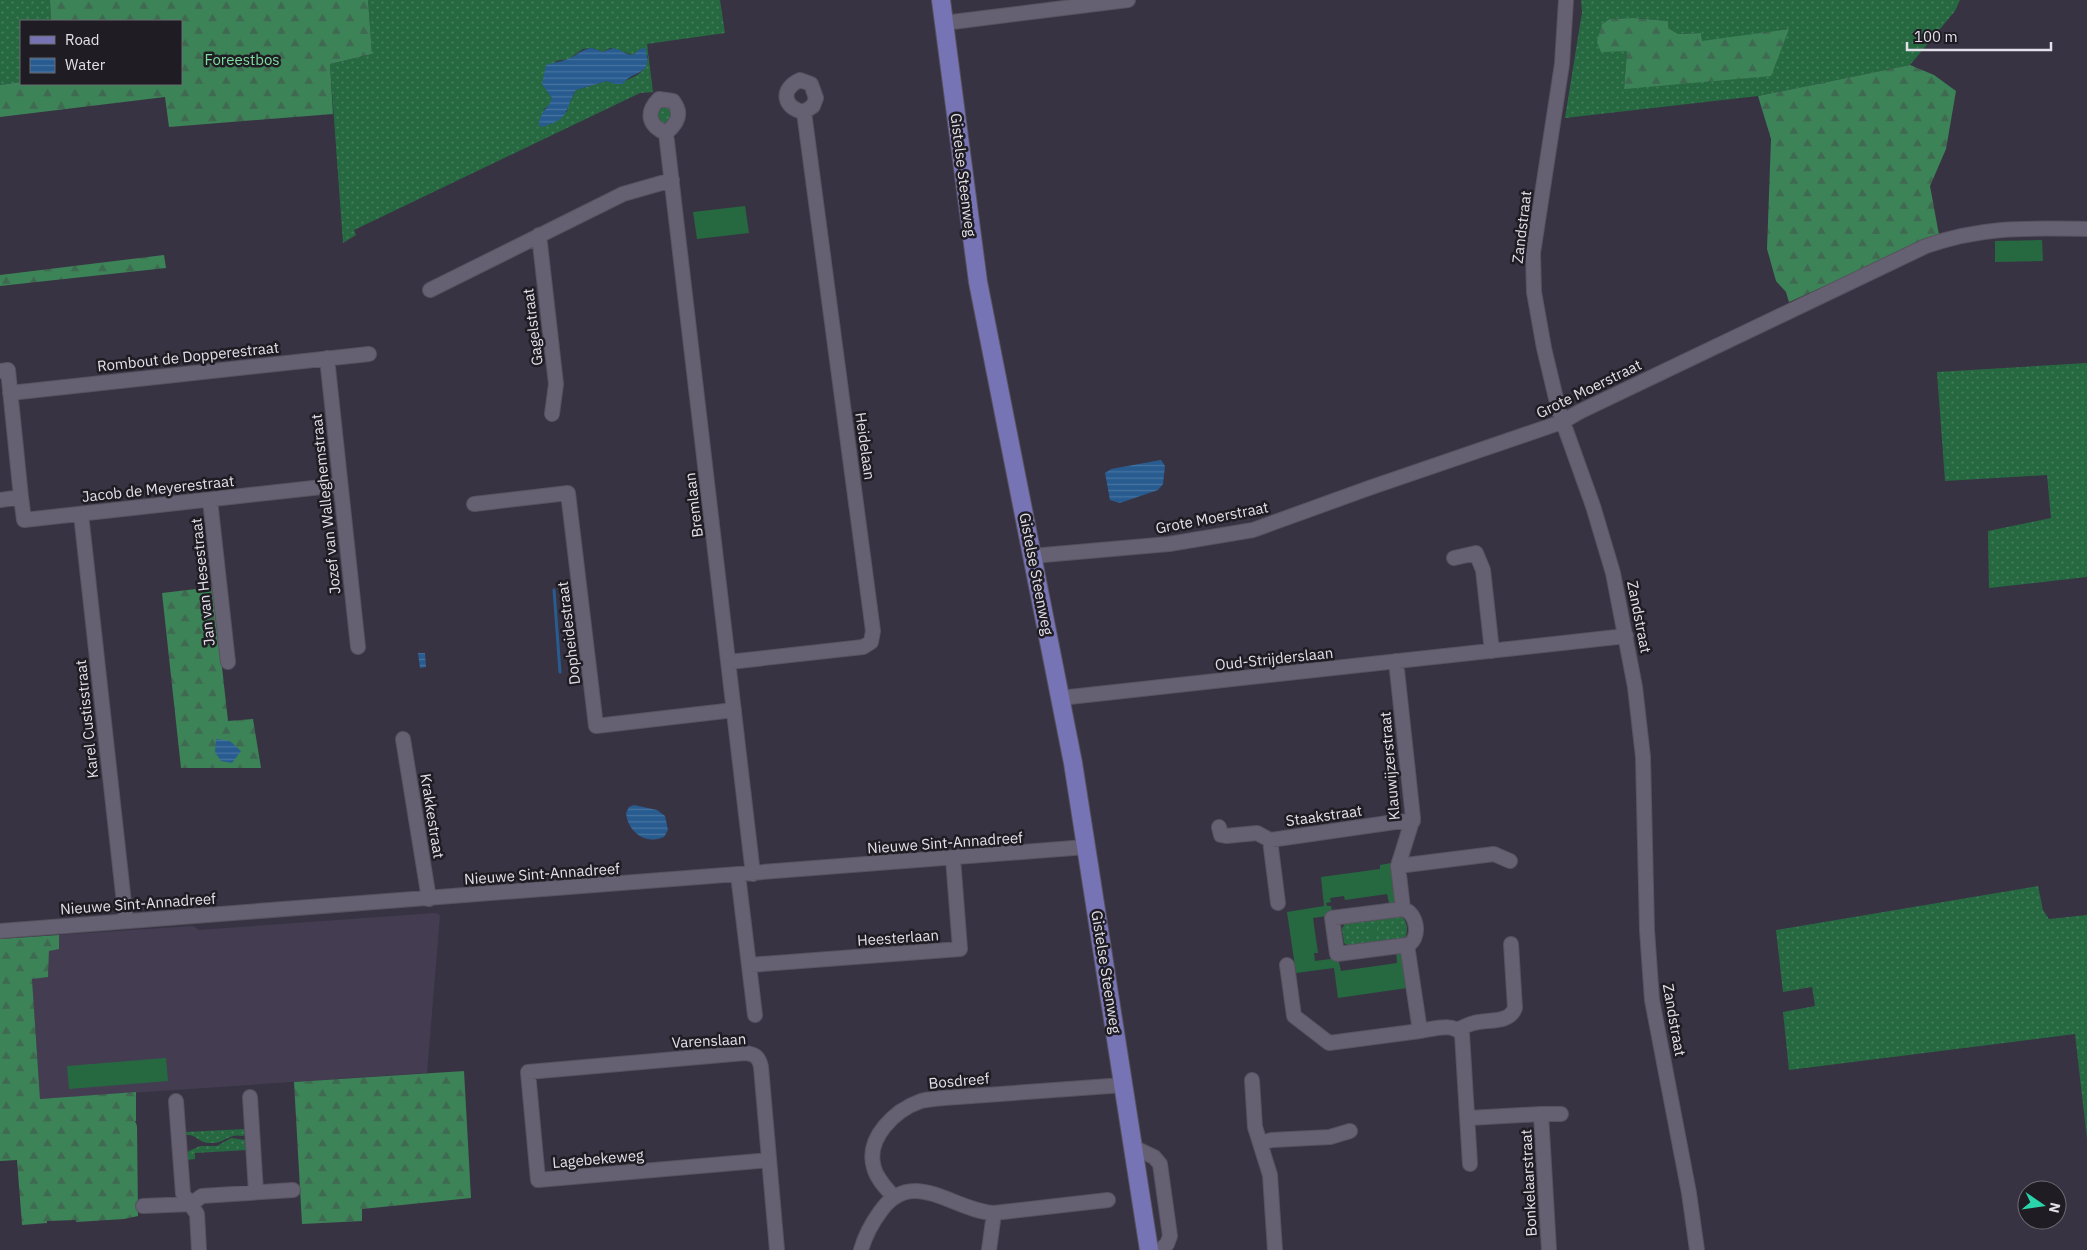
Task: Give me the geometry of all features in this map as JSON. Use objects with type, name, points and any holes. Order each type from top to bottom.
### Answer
[{"type":"main road","name":"Gistelse Steenweg","points":[[941,0],[978,282],[1073,763],[1149,1250]]},
{"type":"street","points":[[944,23],[1128,0]]},
{"type":"street","name":"Zandstraat","points":[[1566,0],[1562,64],[1535,238],[1533,268],[1536,302],[1544,348],[1562,422],[1606,546],[1626,636],[1638,702],[1643,757],[1647,930],[1652,1000],[1688,1184],[1696,1250]]},
{"type":"street","name":"Heidelaan","points":[[729,662],[863,647],[871,642],[872,631],[804,112]]},
{"type":"street","name":"Bremlaan","points":[[666,133],[753,874]]},
{"type":"street","points":[[430,290],[623,194],[672,180]]},
{"type":"street","name":"Grote Moerstraat","points":[[1032,556],[1169,544],[1253,530],[1562,422],[1943,240],[2005,228],[2087,229]]},
{"type":"street","name":"Gagelstraat","points":[[539,235],[556,384],[552,414]]},
{"type":"street","name":"Rombout de Dopperestraat","points":[[10,393],[369,354]]},
{"type":"street","name":"Jozef van Walleghemstraat","points":[[327,358],[358,647]]},
{"type":"street","points":[[0,370],[8,370],[22,497],[0,500]]},
{"type":"street","name":"Jacob de Meyerestraat","points":[[22,497],[24,520],[340,485]]},
{"type":"street","name":"Dopheidestraat","points":[[474,504],[568,494],[596,726],[734,710]]},
{"type":"street","name":"Jan van Hesestraat","points":[[210,500],[228,662]]},
{"type":"street","name":"Karel Custisstraat","points":[[81,514],[126,921]]},
{"type":"street","points":[[1454,558],[1476,553],[1483,570],[1492,651]]},
{"type":"street","name":"Oud-Strijderslaan","points":[[1060,698],[1626,636]]},
{"type":"street","name":"Klauwijzerstraat","points":[[1396,661],[1413,821],[1398,866],[1402,909]]},
{"type":"street","name":"Krakkestraat","points":[[403,739],[429,899]]},
{"type":"street","name":"Staakstraat","points":[[1219,827],[1221,835],[1257,833],[1270,840],[1413,821]]},
{"type":"street","name":"Staakstraat","points":[[1270,840],[1278,902]]},
{"type":"street","name":"Nieuwe Sint-Annadreef","points":[[0,931],[1086,847]]},
{"type":"street","points":[[1398,866],[1494,854],[1510,861]]},
{"type":"street","name":"Heesterlaan","points":[[749,965],[960,949],[953,858]]},
{"type":"street","points":[[738,875],[755,1015]]},
{"type":"street","points":[[1402,909],[1412,913],[1415,924],[1415,939],[1412,943],[1337,954],[1332,918],[1402,909]]},
{"type":"street","points":[[1407,944],[1420,1031]]},
{"type":"street","points":[[1459,1030],[1474,1023],[1506,1018],[1513,1013],[1515,1008],[1511,944]]},
{"type":"street","points":[[1287,965],[1294,1016],[1330,1043],[1450,1026],[1459,1030],[1464,1039],[1470,1164]]},
{"type":"street","name":"Varenslaan","points":[[528,1072],[744,1053],[755,1055],[760,1061],[761,1067],[777,1250]]},
{"type":"street","name":"Lagebekeweg","points":[[528,1072],[538,1180],[769,1160]]},
{"type":"street","points":[[1252,1080],[1256,1127],[1270,1175],[1275,1250]]},
{"type":"street","name":"Bosdreef","points":[[893,1196],[876,1174],[872,1151],[877,1138],[886,1125],[914,1104],[929,1099],[1124,1085]]},
{"type":"street","points":[[250,1097],[256,1192]]},
{"type":"street","points":[[176,1101],[183,1194],[196,1214],[199,1250]]},
{"type":"street","name":"Bonkelaarstraat","points":[[1542,1114],[1549,1250]]},
{"type":"street","name":"Bonkelaarstraat","points":[[1469,1118],[1560,1114]]},
{"type":"street","points":[[1260,1143],[1272,1140],[1330,1137],[1350,1131]]},
{"type":"street","points":[[1133,1147],[1157,1159],[1160,1164],[1170,1236],[1167,1244],[1160,1250]]},
{"type":"street","points":[[143,1206],[191,1204],[202,1196],[293,1190]]},
{"type":"street","points":[[861,1250],[874,1222],[893,1196],[910,1191],[924,1191],[975,1210],[994,1214],[1108,1200]]},
{"type":"street","points":[[989,1250],[994,1214]]},
{"type":"shaded area","points":[[436,913],[440,915],[427,1073],[40,1099],[32,978],[48,977],[49,951],[59,948],[59,935],[193,926],[199,930]]},
{"type":"green space","points":[[0,0],[50,0],[51,20],[20,20],[20,82],[0,85]]},
{"type":"green space","name":"Foreestbos","points":[[50,0],[368,0],[372,54],[330,64],[333,114],[169,127],[165,97],[0,117],[0,85],[20,82],[20,85],[182,85],[182,20],[51,20]]},
{"type":"green space","points":[[368,0],[720,0],[725,33],[647,44],[653,92],[640,93],[354,230],[356,235],[343,243],[330,64],[372,54]],"holes":[[[592,48],[603,52],[610,48],[633,55],[640,49],[648,56],[647,63],[641,72],[632,78],[615,84],[607,81],[576,90],[567,112],[543,110],[551,104],[552,98],[542,84],[556,61],[569,59],[583,49]]]},
{"type":"green space","points":[[1581,0],[1960,0],[1955,11],[1910,65],[1758,96],[1565,118],[1582,12]],"holes":[[[1634,18],[1668,21],[1668,28],[1678,34],[1701,33],[1702,42],[1788,29],[1624,89],[1627,51],[1602,24],[1611,19]]]},
{"type":"green space","points":[[1634,18],[1668,21],[1668,28],[1678,34],[1701,33],[1702,41],[1789,29],[1771,76],[1624,89],[1627,51],[1601,52],[1597,42],[1602,24],[1610,19]]},
{"type":"green space","points":[[1910,65],[1934,75],[1956,91],[1946,149],[1930,186],[1939,235],[1789,302],[1786,292],[1776,281],[1767,249],[1771,139],[1758,96]]},
{"type":"green space","points":[[662,103],[675,110],[668,124],[664,125],[654,118]]},
{"type":"green space","points":[[745,206],[749,233],[697,239],[693,212]]},
{"type":"green space","points":[[2042,240],[2043,261],[1995,262],[1995,241]]},
{"type":"green space","points":[[164,255],[166,268],[0,286],[0,275]]},
{"type":"green space","points":[[2087,363],[2087,577],[1989,588],[1988,531],[2051,518],[2047,475],[1945,481],[1937,372]]},
{"type":"green space","points":[[213,587],[228,721],[253,719],[261,768],[181,768],[162,593]]},
{"type":"green space","points":[[1391,863],[1395,906],[1390,907],[1387,894],[1345,900],[1344,896],[1330,898],[1331,902],[1326,903],[1327,906],[1331,906],[1333,915],[1313,918],[1318,953],[1314,953],[1315,961],[1338,958],[1341,971],[1397,963],[1396,950],[1401,949],[1407,988],[1338,998],[1334,968],[1296,973],[1287,912],[1324,906],[1321,877],[1380,869],[1380,865]]},
{"type":"green space","points":[[2038,886],[2043,910],[2049,919],[2087,915],[2087,1139],[2075,1034],[1789,1070],[1783,1012],[1815,1006],[1812,987],[1783,992],[1776,930]]},
{"type":"green space","points":[[1401,916],[1405,920],[1407,928],[1406,936],[1402,939],[1349,946],[1344,943],[1342,929],[1345,923]]},
{"type":"green space","points":[[1379,925],[1379,935],[1370,937],[1369,926]]},
{"type":"green space","points":[[59,935],[59,949],[49,951],[48,977],[32,979],[40,1099],[136,1092],[138,1216],[124,1219],[76,1222],[76,1220],[47,1221],[47,1223],[22,1225],[17,1160],[0,1161],[0,939]]},
{"type":"green space","points":[[166,1058],[168,1081],[69,1089],[67,1066]]},
{"type":"green space","points":[[464,1071],[471,1198],[362,1209],[362,1221],[302,1224],[294,1082]]},
{"type":"green space","points":[[245,1129],[246,1133],[243,1136],[234,1136],[216,1143],[207,1143],[193,1136],[186,1135],[186,1132]]},
{"type":"green space","points":[[231,1138],[246,1140],[247,1150],[195,1153],[195,1159],[187,1160],[187,1152],[200,1146],[217,1146]]},
{"type":"water","points":[[592,48],[603,52],[616,49],[633,55],[640,49],[645,48],[647,64],[641,72],[623,84],[607,81],[576,90],[565,114],[558,121],[542,127],[539,125],[541,116],[552,98],[542,84],[546,65],[567,59]]},
{"type":"water","points":[[1161,460],[1165,466],[1163,484],[1158,490],[1120,503],[1110,500],[1105,473],[1111,469]]},
{"type":"water","points":[[418,653],[425,653],[426,667],[420,668]]},
{"type":"water","points":[[216,739],[230,741],[241,751],[232,763],[221,761],[215,752]]},
{"type":"water","points":[[634,805],[657,810],[665,816],[668,830],[664,837],[657,839],[644,838],[634,831],[627,820],[626,813],[629,807]]},
{"type":"waterway","points":[[554,590],[560,672]]}]
